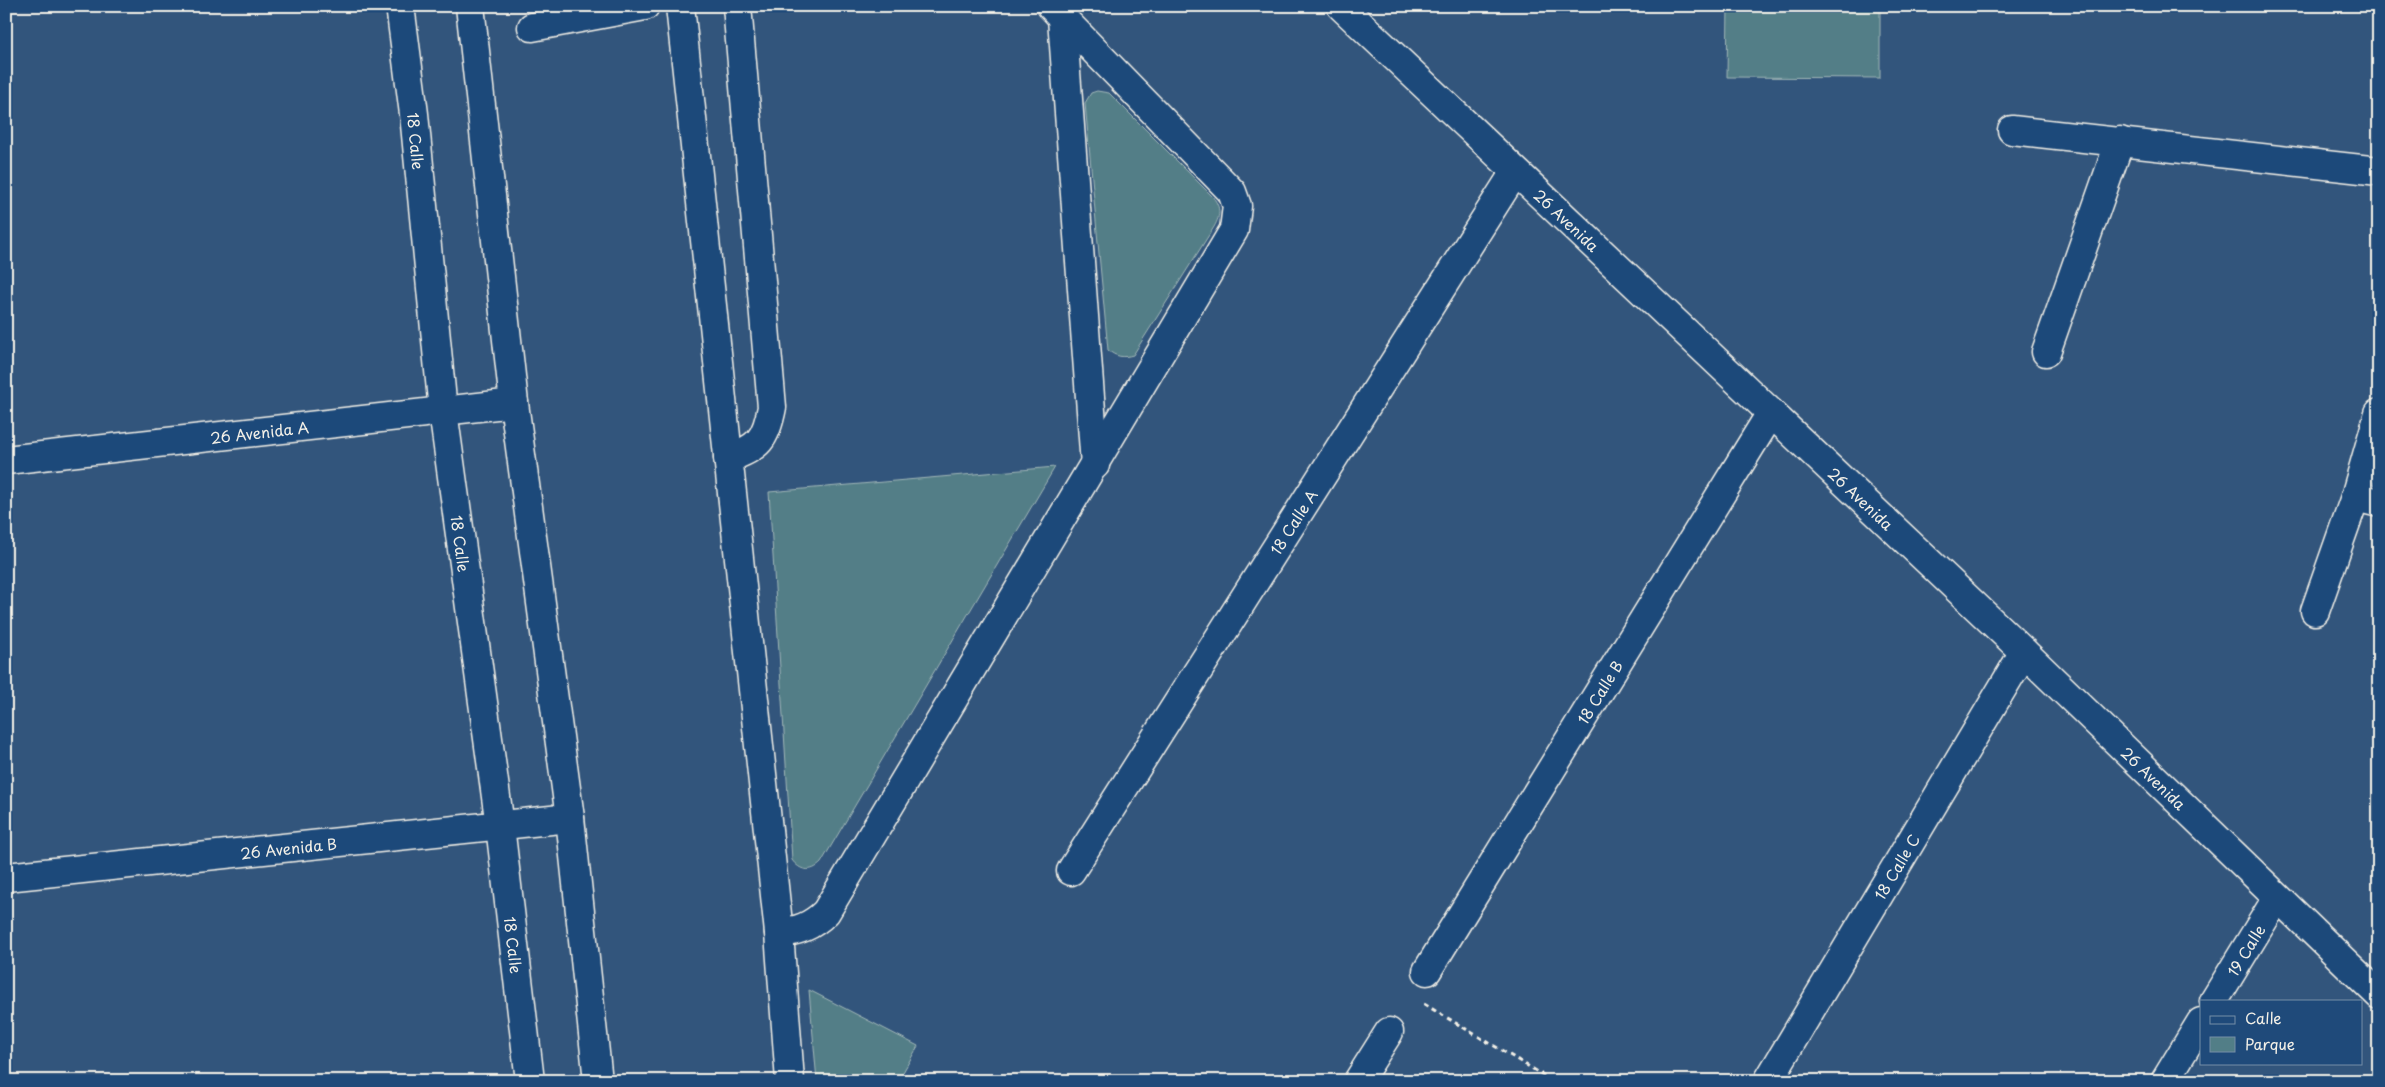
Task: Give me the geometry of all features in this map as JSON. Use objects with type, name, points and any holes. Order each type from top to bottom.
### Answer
[{"type":"street","name":"18 Calle","points":[[400,6],[414,114],[443,411],[500,826],[530,1081]]},
{"type":"street","points":[[470,6],[514,403],[570,818],[598,1081]]},
{"type":"street","points":[[532,27],[645,6]]},
{"type":"street","points":[[680,6],[779,933],[790,1081]]},
{"type":"street","points":[[728,458],[750,451],[761,438],[769,423],[772,407],[737,6]]},
{"type":"street","name":"26 Avenida","points":[[1341,6],[2024,652],[2379,995]]},
{"type":"street","points":[[779,933],[795,932],[807,927],[826,912],[1095,466],[1234,230],[1237,206],[1232,192],[1056,12]]},
{"type":"street","points":[[1056,12],[1095,466]]},
{"type":"street","points":[[2012,130],[2379,171]]},
{"type":"street","points":[[2046,352],[2120,141]]},
{"type":"street","name":"18 Calle A","points":[[1071,871],[1515,172]]},
{"type":"street","name":"26 Avenida A","points":[[6,460],[514,403]]},
{"type":"street","name":"18 Calle B","points":[[1427,971],[1771,413]]},
{"type":"street","points":[[2315,612],[2367,500],[2379,414]]},
{"type":"street","name":"18 Calle C","points":[[1768,1081],[2024,652]]},
{"type":"street","name":"26 Avenida B","points":[[6,877],[570,818]]},
{"type":"street","name":"19 Calle","points":[[2215,1000],[2277,898]]},
{"type":"street","points":[[2166,1081],[2200,1024]]},
{"type":"street","points":[[1358,1081],[1389,1032]]},
{"type":"path","points":[[1427,971],[1411,996],[1553,1081]]},
{"type":"green space","points":[[1728,6],[1880,6],[1880,78],[1727,77]]},
{"type":"green space","points":[[1097,91],[1109,93],[1211,195],[1217,203],[1219,211],[1214,227],[1133,355],[1126,356],[1114,354],[1108,350],[1085,103],[1091,93]]},
{"type":"green space","points":[[1055,467],[821,863],[810,869],[798,867],[792,860],[769,492]]},
{"type":"green space","points":[[809,990],[918,1046],[898,1081],[817,1081]]}]
